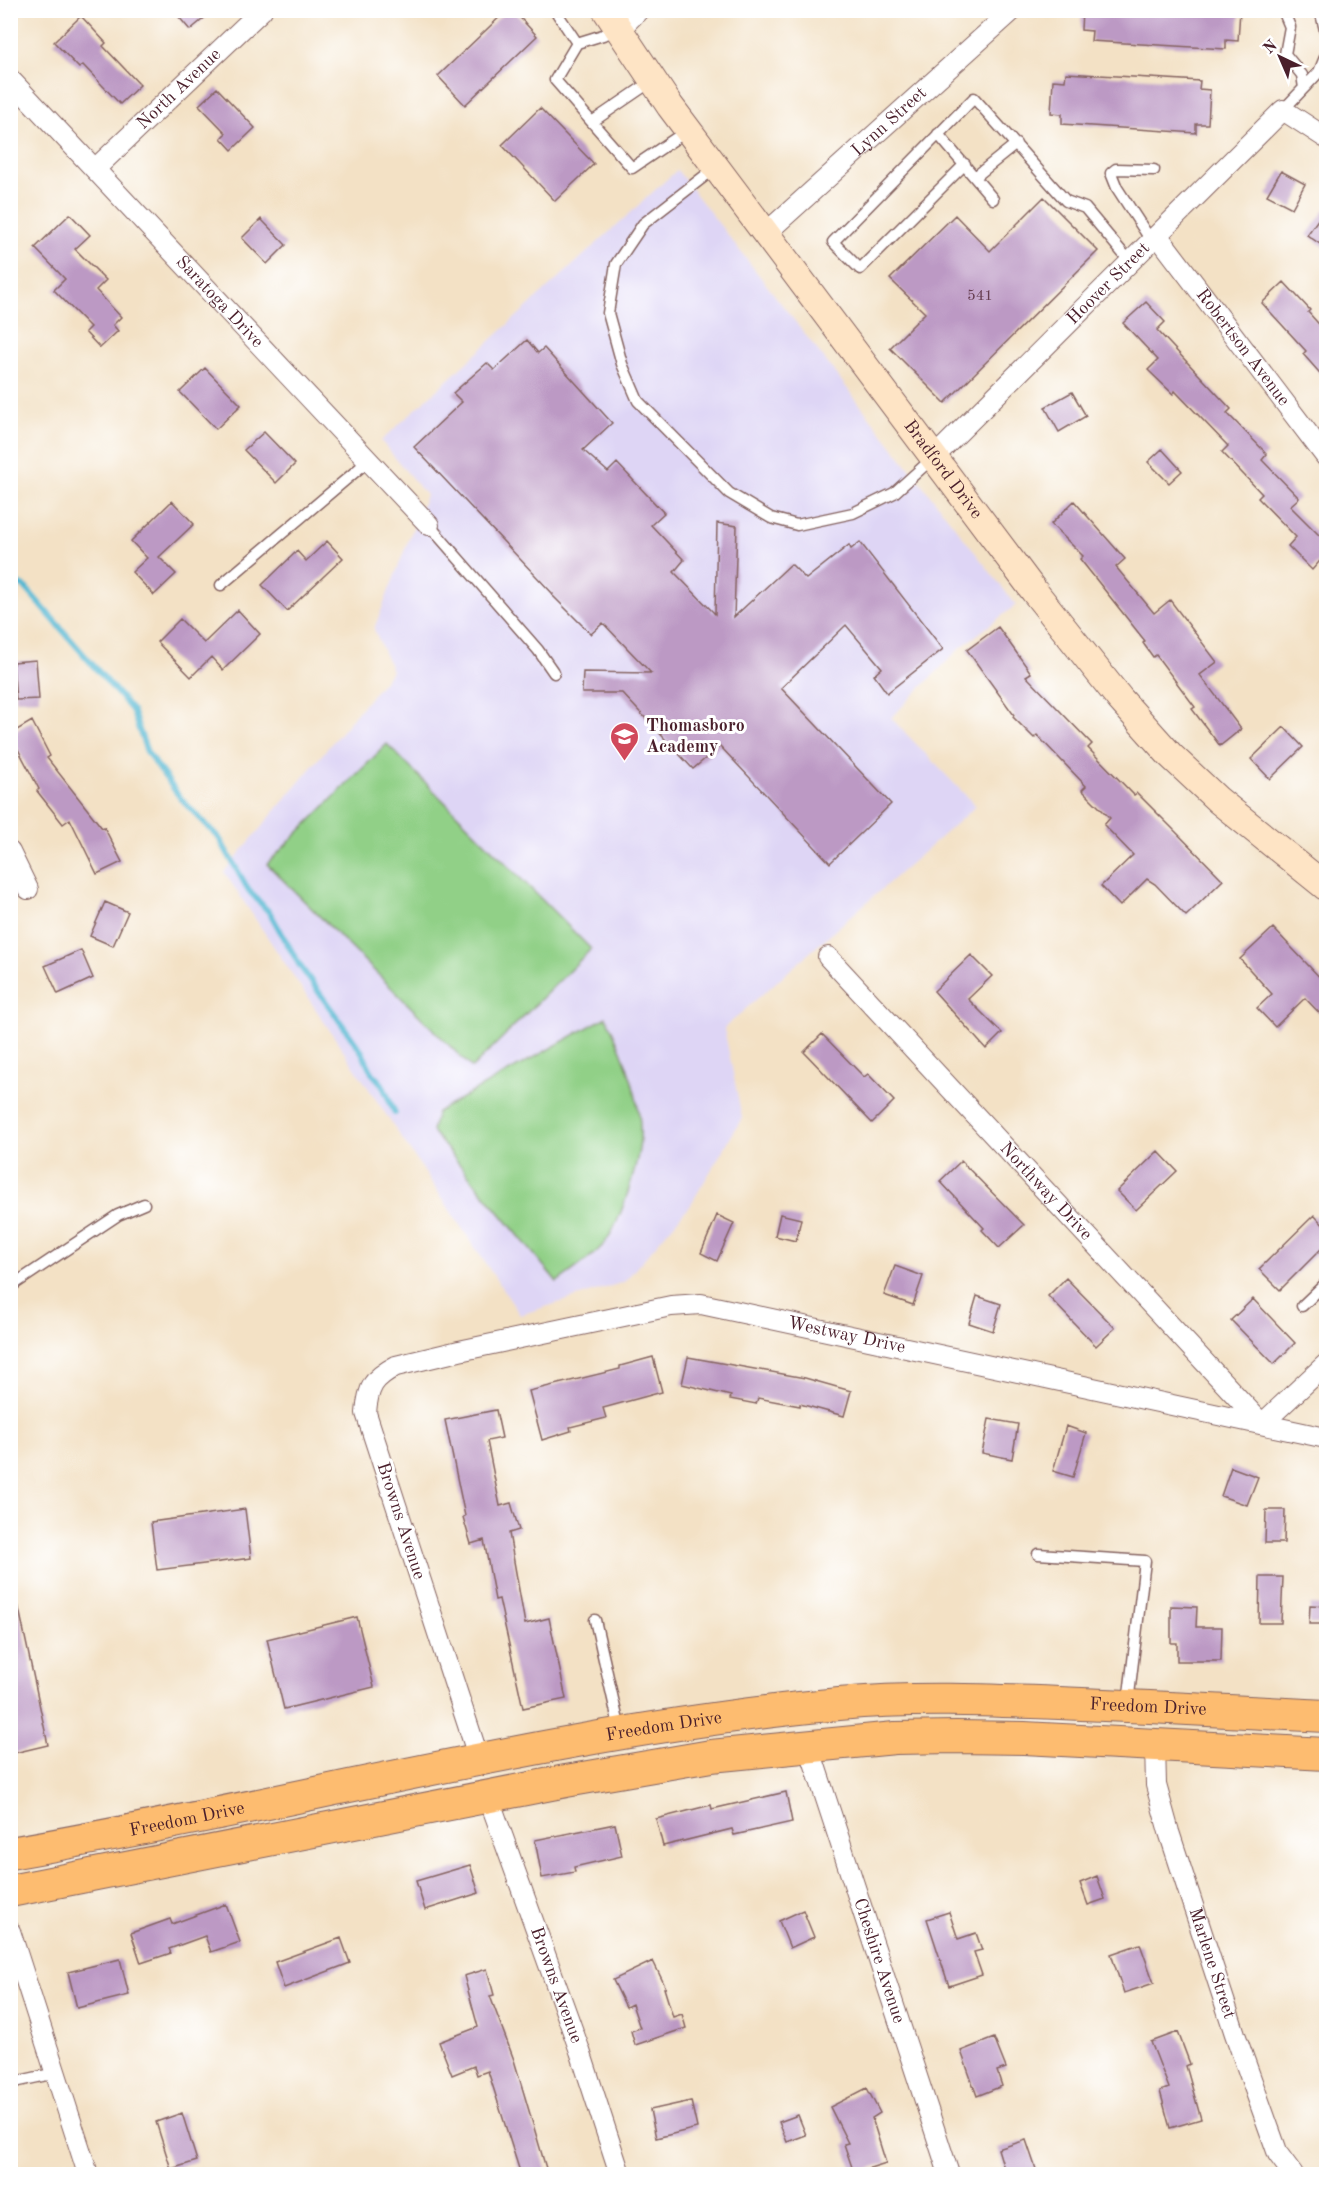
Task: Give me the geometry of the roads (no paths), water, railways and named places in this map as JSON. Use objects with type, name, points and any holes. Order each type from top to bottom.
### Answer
[{"type":"main road","name":"Freedom Drive","points":[[10,1853],[97,1838],[547,1745],[697,1721],[842,1703],[965,1699],[1326,1716]]},
{"type":"main road","name":"Freedom Drive","points":[[10,1891],[488,1797],[711,1756],[896,1738],[956,1737],[1155,1744],[1326,1754]]},
{"type":"main road","points":[[10,1877],[26,1865],[296,1807],[303,1803],[310,1794]]},
{"type":"street","name":"North Avenue","points":[[95,169],[262,10]]},
{"type":"street","points":[[612,20],[639,10]]},
{"type":"street","name":"Lynn Street","points":[[766,233],[1013,10]]},
{"type":"street","name":"Bradford Drive","points":[[612,20],[688,130],[1034,591],[1105,681],[1170,755],[1218,800],[1326,887]]},
{"type":"street","name":"Saratoga Drive","points":[[10,79],[429,525]]},
{"type":"street","points":[[1283,110],[1326,138]]},
{"type":"street","name":"Hoover Street","points":[[934,457],[1283,110]]},
{"type":"street","name":"Robertson Avenue","points":[[1155,239],[1326,457]]},
{"type":"street","points":[[10,852],[28,889]]},
{"type":"street","name":"Northway Drive","points":[[828,957],[1262,1424]]},
{"type":"street","name":"Westway Drive","points":[[370,1385],[396,1366],[671,1306],[701,1304],[1326,1438]]},
{"type":"street","points":[[1262,1424],[1326,1364]]},
{"type":"street","name":"Browns Avenue","points":[[370,1385],[366,1413],[478,1759]]},
{"type":"street","name":"Marlene Street","points":[[1155,1744],[1156,1785],[1169,1832],[1235,2034],[1278,2154],[1293,2175]]},
{"type":"street","name":"Cheshire Avenue","points":[[809,1747],[950,2175]]},
{"type":"street","name":"Browns Avenue","points":[[488,1797],[580,2051],[620,2175]]},
{"type":"street","points":[[10,1931],[88,2175]]},
{"type":"lane","points":[[555,10],[577,43]]},
{"type":"lane","points":[[1282,10],[1290,27],[1285,54],[1302,75],[1304,88]]},
{"type":"lane","points":[[1320,10],[1326,34]]},
{"type":"lane","points":[[612,20],[577,43],[555,80],[632,168],[688,130]]},
{"type":"lane","points":[[1283,110],[1319,72],[1326,55]]},
{"type":"lane","points":[[592,122],[652,81]]},
{"type":"lane","points":[[965,164],[860,269],[833,242],[974,98],[1066,201],[1085,208],[1131,263]]},
{"type":"lane","points":[[939,134],[993,199]]},
{"type":"lane","points":[[975,177],[1016,144]]},
{"type":"lane","points":[[716,167],[643,224],[616,264],[608,313],[622,364],[638,400],[729,494],[771,518],[797,525],[853,513],[889,495],[934,457]]},
{"type":"lane","points":[[1154,170],[1116,169],[1112,173],[1117,188],[1155,239]]},
{"type":"lane","points":[[221,585],[368,460]]},
{"type":"lane","points":[[429,525],[538,650],[554,673]]},
{"type":"lane","points":[[10,1287],[118,1215],[144,1204]]},
{"type":"lane","points":[[1302,1306],[1326,1283]]},
{"type":"lane","points":[[1038,1554],[1145,1561],[1128,1706]]},
{"type":"lane","points":[[595,1620],[620,1733]]},
{"type":"lane","points":[[10,2083],[56,2073]]},
{"type":"waterway","points":[[10,576],[15,583],[25,587],[132,710],[147,752],[182,800],[219,838],[249,891],[270,913],[300,966],[362,1052],[372,1073],[382,1084],[395,1113]]},
{"type":"place","name":"Thomasboro Academy","points":[[625,762]]}]
